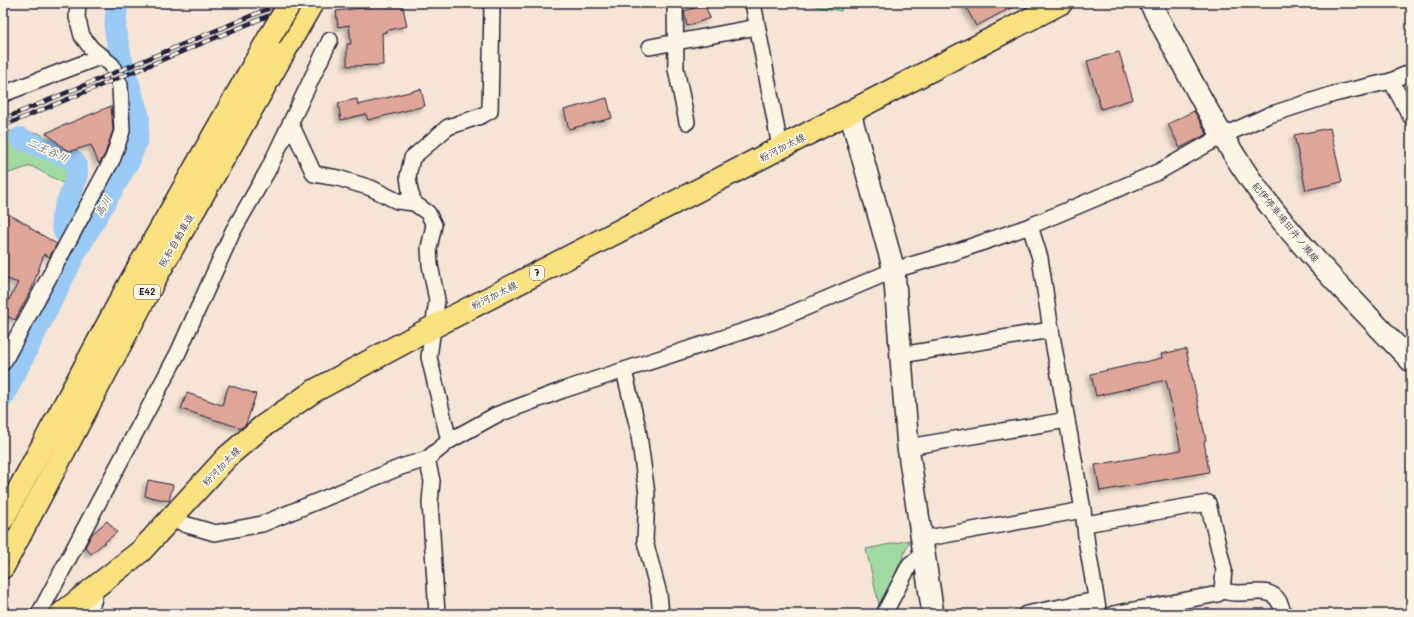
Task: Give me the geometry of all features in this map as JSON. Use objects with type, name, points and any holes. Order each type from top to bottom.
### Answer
[{"type":"main road","name":"阪和自動車道","points":[[3,519],[132,279],[290,3]]},
{"type":"main road","name":"阪和自動車道","points":[[3,567],[157,275],[312,3]]},
{"type":"main road","name":"粉河加太線","points":[[61,614],[141,551],[228,456],[262,427],[314,391],[433,327],[1061,3]]},
{"type":"street","points":[[3,363],[113,158],[122,131],[120,85],[112,65],[91,48],[82,36],[77,17],[78,3]]},
{"type":"street","points":[[414,204],[408,176],[412,158],[448,127],[481,116],[490,111],[492,5],[494,3]]},
{"type":"street","points":[[675,3],[676,69],[687,122]]},
{"type":"street","points":[[753,3],[780,147]]},
{"type":"street","name":"紀伊停車場田井ノ瀬線","points":[[1150,3],[1222,136],[1271,206],[1328,274],[1411,361]]},
{"type":"street","points":[[650,47],[758,27]]},
{"type":"street","points":[[39,614],[178,353],[233,232],[268,170],[330,40]]},
{"type":"street","points":[[3,94],[102,56]]},
{"type":"street","points":[[173,517],[184,524],[215,533],[262,524],[401,467],[427,460],[449,441],[496,415],[563,390],[772,322],[894,270],[955,252],[1030,226],[1158,172],[1222,136],[1276,112],[1334,94],[1391,81],[1411,72]]},
{"type":"street","points":[[1391,81],[1411,117]]},
{"type":"street","points":[[850,113],[894,270],[908,446],[933,614]]},
{"type":"street","points":[[290,124],[314,174],[338,178],[370,188],[397,201],[414,204],[428,213],[434,225],[429,248],[430,265],[437,300],[429,357],[449,441]]},
{"type":"street","points":[[1026,614],[1097,607],[1084,517],[1051,330],[1040,258],[1030,226]]},
{"type":"street","points":[[901,355],[1051,330]]},
{"type":"street","points":[[624,371],[638,428],[647,494],[645,541],[659,594],[661,614]]},
{"type":"street","points":[[908,446],[1067,420]]},
{"type":"street","points":[[427,460],[432,481],[430,502],[437,614]]},
{"type":"street","points":[[884,614],[910,564],[923,547],[1084,517],[1208,503],[1224,570],[1222,590],[1218,594],[1113,614]]},
{"type":"street","points":[[84,614],[92,605],[95,596],[92,590]]},
{"type":"street","points":[[1222,590],[1229,594],[1263,591],[1276,597],[1282,603],[1284,614]]},
{"type":"green space","points":[[799,3],[842,3],[841,11]]},
{"type":"green space","points":[[9,131],[39,133],[83,169],[76,190],[31,166],[3,175],[3,134]]},
{"type":"green space","points":[[910,540],[880,609],[866,549]]},
{"type":"building","points":[[361,3],[402,3],[407,26],[382,33],[383,65],[347,66],[347,44],[351,44],[349,25],[338,27],[336,11],[363,8]]},
{"type":"building","points":[[964,3],[1020,3],[976,26]]},
{"type":"building","points":[[705,5],[710,18],[687,26],[684,11]]},
{"type":"building","points":[[1119,52],[1133,99],[1101,109],[1087,61]]},
{"type":"building","points":[[421,89],[425,106],[368,120],[366,114],[341,120],[338,103],[357,99],[358,105]]},
{"type":"building","points":[[607,98],[612,118],[569,129],[564,110]]},
{"type":"building","points":[[111,106],[113,130],[105,154],[99,164],[91,145],[71,151],[65,149],[46,133]]},
{"type":"building","points":[[1194,111],[1207,134],[1180,148],[1168,124]]},
{"type":"building","points":[[1330,128],[1342,182],[1306,190],[1294,135]]},
{"type":"building","points":[[3,211],[30,226],[30,228],[57,244],[49,257],[44,254],[32,288],[15,320],[3,314],[3,311],[18,283],[3,277]]},
{"type":"building","points":[[1186,349],[1206,440],[1204,441],[1209,472],[1100,491],[1095,465],[1181,450],[1166,380],[1096,396],[1091,374],[1162,358],[1161,354]]},
{"type":"building","points":[[229,385],[256,394],[246,424],[241,428],[181,409],[187,393],[222,405]]},
{"type":"building","points":[[148,480],[173,485],[169,501],[145,496]]},
{"type":"building","points":[[107,521],[117,532],[91,554],[85,547],[92,534]]},
{"type":"waterway","name":"高川","points":[[3,397],[76,252],[129,161],[137,140],[139,118],[121,58],[115,30],[117,3]]},
{"type":"waterway","name":"二王谷川","points":[[20,138],[65,156],[71,159],[76,165],[77,172],[75,181],[62,218],[63,228],[76,252]]},
{"type":"railway","points":[[3,119],[282,3]]},
{"type":"railway","points":[[3,126],[299,3]]}]
